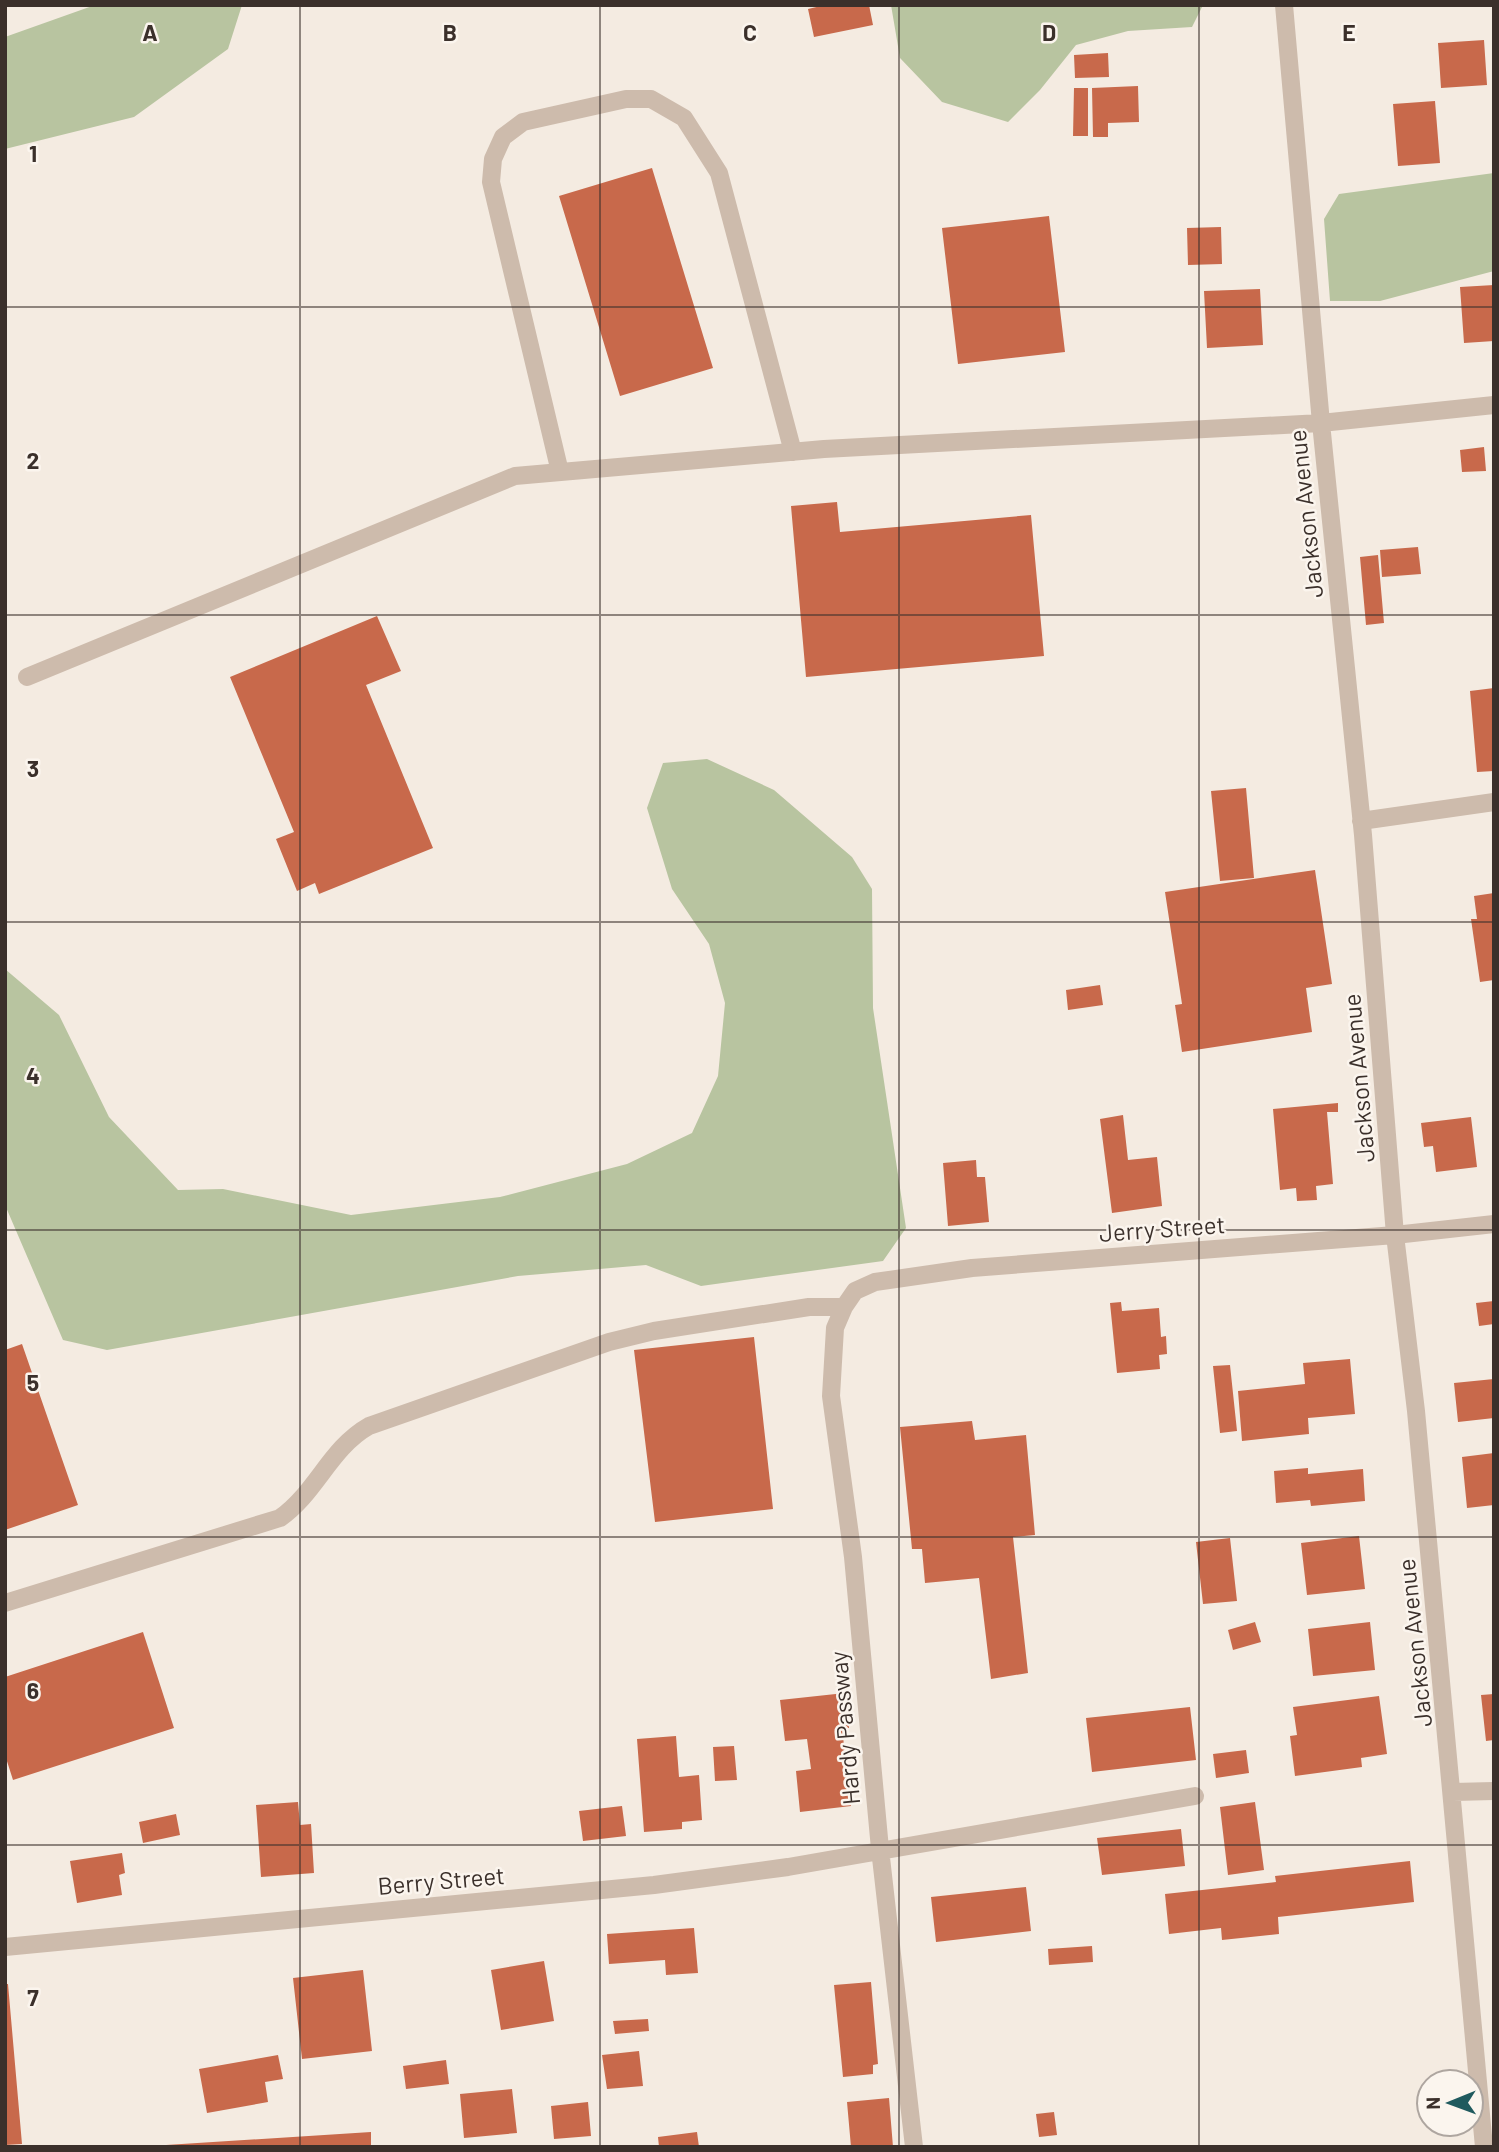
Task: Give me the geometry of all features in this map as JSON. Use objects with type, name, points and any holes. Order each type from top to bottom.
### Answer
[{"type":"street","name":"Jackson Avenue","points":[[1284,5],[1321,423],[1361,821],[1395,1235],[1416,1411],[1484,2147]]},
{"type":"street","points":[[560,472],[491,182],[493,159],[503,137],[523,122],[626,99],[651,99],[684,118],[719,173],[793,452]]},
{"type":"street","points":[[27,677],[515,476],[793,452],[1321,423],[1494,405]]},
{"type":"street","points":[[1361,821],[1494,802]]},
{"type":"street","name":"Jerry Street","points":[[844,1307],[855,1292],[875,1282],[972,1268],[1395,1235],[1494,1224]]},
{"type":"street","points":[[5,1603],[280,1518],[301,1501],[346,1442],[369,1426],[609,1342],[654,1331],[809,1307],[844,1307]]},
{"type":"street","name":"Hardy Passway","points":[[844,1307],[835,1328],[831,1396],[853,1557],[880,1849],[914,2147]]},
{"type":"street","points":[[1453,1793],[1494,1791]]},
{"type":"street","name":"Berry Street","points":[[5,1947],[654,1885],[788,1867],[1195,1796]]},
{"type":"green space","points":[[95,5],[242,5],[228,49],[134,117],[5,149],[5,37]]},
{"type":"green space","points":[[891,5],[1203,5],[1192,27],[1128,31],[1076,45],[1040,90],[1008,122],[942,102],[900,58]]},
{"type":"green space","points":[[1494,173],[1494,271],[1380,301],[1330,301],[1324,219],[1339,194]]},
{"type":"green space","points":[[707,759],[774,790],[852,857],[872,889],[873,1008],[906,1228],[883,1261],[701,1286],[646,1265],[518,1276],[107,1350],[63,1340],[5,1205],[5,969],[59,1015],[109,1117],[178,1190],[223,1189],[351,1215],[500,1197],[627,1164],[692,1133],[718,1076],[725,1003],[709,944],[672,889],[647,808],[663,763]]},
{"type":"building","points":[[825,5],[869,5],[873,25],[814,37],[808,9]]},
{"type":"building","points":[[1484,40],[1487,85],[1441,88],[1438,43]]},
{"type":"building","points":[[1108,53],[1109,77],[1075,78],[1074,55]]},
{"type":"building","points":[[1138,86],[1139,122],[1108,123],[1108,137],[1093,137],[1092,88]]},
{"type":"building","points":[[1074,88],[1088,88],[1088,136],[1073,136]]},
{"type":"building","points":[[1435,101],[1440,163],[1398,166],[1393,104]]},
{"type":"building","points":[[652,168],[713,368],[620,396],[559,196]]},
{"type":"building","points":[[1049,216],[1065,352],[958,364],[942,228]]},
{"type":"building","points":[[1221,227],[1222,264],[1188,265],[1187,228]]},
{"type":"building","points":[[1494,285],[1494,341],[1464,343],[1460,287]]},
{"type":"building","points":[[1260,289],[1263,345],[1207,348],[1204,291]]},
{"type":"building","points":[[1484,447],[1486,471],[1462,472],[1460,450]]},
{"type":"building","points":[[837,502],[840,532],[1031,515],[1044,656],[806,677],[791,506]]},
{"type":"building","points":[[1418,547],[1421,574],[1382,577],[1380,550]]},
{"type":"building","points":[[1378,555],[1384,623],[1366,625],[1360,557]]},
{"type":"building","points":[[377,616],[401,671],[366,685],[433,848],[319,894],[315,883],[297,891],[276,839],[294,832],[230,677]]},
{"type":"building","points":[[1494,688],[1494,771],[1477,772],[1470,691]]},
{"type":"building","points":[[1246,788],[1254,878],[1220,881],[1211,791]]},
{"type":"building","points":[[1315,870],[1332,984],[1306,988],[1312,1032],[1182,1052],[1175,1005],[1182,1004],[1165,892]]},
{"type":"building","points":[[1494,893],[1494,980],[1480,982],[1471,919],[1477,919],[1474,896]]},
{"type":"building","points":[[1100,985],[1103,1005],[1068,1010],[1066,990]]},
{"type":"building","points":[[1338,1103],[1338,1112],[1327,1112],[1333,1184],[1316,1186],[1317,1200],[1297,1201],[1296,1188],[1280,1190],[1273,1109]]},
{"type":"building","points":[[1123,1115],[1128,1160],[1157,1157],[1162,1206],[1112,1213],[1100,1119]]},
{"type":"building","points":[[1471,1117],[1477,1167],[1436,1172],[1433,1146],[1424,1147],[1421,1123]]},
{"type":"building","points":[[976,1160],[977,1177],[985,1177],[989,1222],[948,1226],[943,1163]]},
{"type":"building","points":[[1494,1301],[1494,1324],[1479,1326],[1476,1303]]},
{"type":"building","points":[[1121,1302],[1122,1311],[1159,1308],[1161,1337],[1166,1336],[1167,1354],[1159,1355],[1160,1369],[1117,1373],[1110,1303]]},
{"type":"building","points":[[754,1337],[773,1509],[655,1522],[634,1350]]},
{"type":"building","points":[[22,1344],[78,1505],[5,1530],[5,1350]]},
{"type":"building","points":[[1350,1359],[1355,1414],[1308,1418],[1309,1434],[1242,1441],[1238,1391],[1305,1384],[1303,1363]]},
{"type":"building","points":[[1230,1365],[1237,1431],[1220,1433],[1213,1366]]},
{"type":"building","points":[[1494,1379],[1494,1418],[1458,1422],[1454,1383]]},
{"type":"building","points":[[972,1421],[975,1440],[1026,1435],[1035,1535],[1013,1537],[1028,1673],[991,1679],[979,1578],[925,1583],[922,1549],[912,1549],[900,1427]]},
{"type":"building","points":[[1494,1453],[1494,1505],[1467,1508],[1462,1457]]},
{"type":"building","points":[[1308,1468],[1308,1474],[1363,1469],[1365,1501],[1311,1506],[1310,1500],[1276,1503],[1274,1471]]},
{"type":"building","points":[[1359,1536],[1365,1589],[1307,1595],[1301,1543]]},
{"type":"building","points":[[1230,1538],[1237,1601],[1203,1604],[1196,1542]]},
{"type":"building","points":[[1255,1622],[1261,1642],[1233,1650],[1228,1630]]},
{"type":"building","points":[[1370,1622],[1375,1670],[1313,1676],[1308,1629]]},
{"type":"building","points":[[143,1632],[174,1728],[13,1780],[5,1755],[5,1677]]},
{"type":"building","points":[[845,1693],[849,1728],[842,1728],[851,1806],[800,1812],[796,1771],[811,1769],[807,1739],[785,1741],[780,1700]]},
{"type":"building","points":[[1494,1694],[1494,1740],[1486,1741],[1481,1695]]},
{"type":"building","points":[[1379,1696],[1387,1754],[1361,1758],[1362,1767],[1295,1776],[1290,1736],[1297,1735],[1293,1707]]},
{"type":"building","points":[[1190,1707],[1196,1760],[1092,1772],[1086,1718]]},
{"type":"building","points":[[676,1736],[679,1777],[699,1775],[702,1820],[682,1822],[682,1829],[644,1832],[637,1739]]},
{"type":"building","points":[[734,1746],[737,1780],[715,1781],[713,1747]]},
{"type":"building","points":[[1246,1750],[1249,1773],[1216,1778],[1213,1754]]},
{"type":"building","points":[[298,1802],[300,1825],[311,1824],[314,1873],[261,1877],[256,1805]]},
{"type":"building","points":[[1255,1802],[1264,1870],[1228,1875],[1220,1807]]},
{"type":"building","points":[[622,1806],[626,1836],[583,1841],[579,1811]]},
{"type":"building","points":[[176,1814],[180,1835],[143,1843],[139,1822]]},
{"type":"building","points":[[1181,1829],[1185,1866],[1102,1875],[1097,1838]]},
{"type":"building","points":[[122,1853],[125,1873],[119,1875],[122,1895],[77,1903],[70,1861]]},
{"type":"building","points":[[1410,1861],[1414,1902],[1278,1917],[1279,1934],[1222,1940],[1221,1928],[1169,1934],[1165,1894],[1276,1882],[1275,1876]]},
{"type":"building","points":[[1026,1887],[1031,1931],[936,1942],[931,1897]]},
{"type":"building","points":[[694,1928],[698,1973],[666,1975],[665,1960],[609,1964],[607,1934]]},
{"type":"building","points":[[1092,1946],[1093,1962],[1049,1965],[1048,1949]]},
{"type":"building","points":[[544,1961],[554,2021],[501,2030],[491,1970]]},
{"type":"building","points":[[363,1970],[372,2051],[302,2059],[293,1978]]},
{"type":"building","points":[[871,1982],[878,2064],[873,2065],[873,2074],[843,2077],[834,1985]]},
{"type":"building","points":[[5,1984],[8,1984],[22,2144],[5,2145]]},
{"type":"building","points":[[648,2019],[649,2031],[615,2034],[613,2021]]},
{"type":"building","points":[[639,2051],[643,2086],[607,2089],[602,2055]]},
{"type":"building","points":[[278,2055],[283,2079],[265,2082],[268,2102],[207,2113],[199,2069]]},
{"type":"building","points":[[446,2060],[449,2084],[406,2089],[403,2066]]},
{"type":"building","points":[[512,2089],[517,2133],[464,2138],[460,2094]]},
{"type":"building","points":[[889,2098],[893,2147],[851,2147],[847,2102]]},
{"type":"building","points":[[588,2102],[591,2136],[554,2139],[551,2106]]},
{"type":"building","points":[[1054,2112],[1057,2135],[1039,2137],[1036,2114]]},
{"type":"building","points":[[371,2132],[371,2147],[166,2147],[166,2145]]},
{"type":"building","points":[[697,2132],[699,2147],[659,2147],[658,2137]]}]
